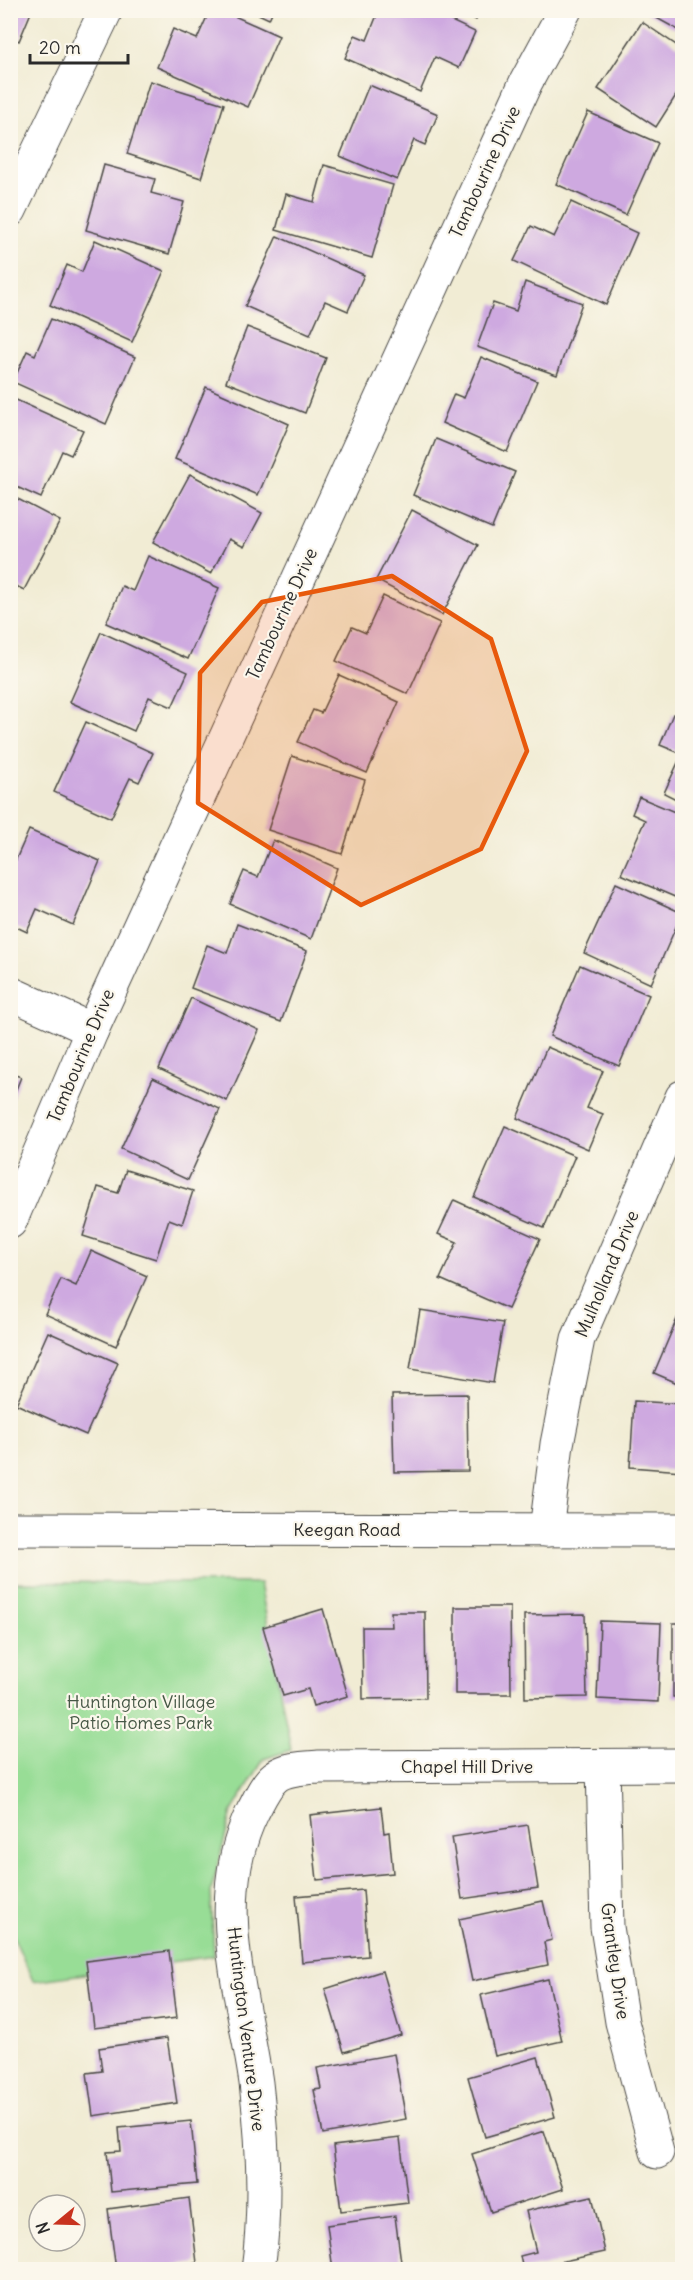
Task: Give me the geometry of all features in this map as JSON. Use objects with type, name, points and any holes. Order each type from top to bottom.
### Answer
[{"type":"street","points":[[10,210],[106,10]]},
{"type":"street","name":"Tambourine Drive","points":[[10,1222],[92,1030],[526,82],[565,10]]},
{"type":"street","points":[[10,993],[92,1030]]},
{"type":"street","name":"Mulholland Drive","points":[[546,1530],[557,1444],[578,1339],[682,1097]]},
{"type":"street","name":"Keegan Road","points":[[10,1529],[682,1530]]},
{"type":"street","name":"Chapel Hill Drive","points":[[262,1794],[276,1776],[294,1769],[682,1765]]},
{"type":"street","name":"Grantley Drive","points":[[603,1766],[607,1927],[622,2022],[657,2152]]},
{"type":"street","name":"Huntington Venture Drive","points":[[258,2270],[262,2160],[256,2084],[234,1961],[230,1892],[237,1852],[262,1794]]},
{"type":"highlighted area","points":[[392,576],[491,639],[527,751],[481,849],[361,905],[198,803],[200,673],[262,602]]},
{"type":"green space","name":"Huntington Village Patio Homes Park","points":[[10,1582],[260,1583],[291,1750],[264,1759],[232,1811],[211,1891],[214,1956],[33,1981],[11,1931]]},
{"type":"building","points":[[10,10],[32,10],[19,41],[10,37]]},
{"type":"building","points":[[210,10],[221,10],[279,36],[248,107],[157,67],[173,29],[197,39]]},
{"type":"building","points":[[250,10],[273,10],[269,19]]},
{"type":"building","points":[[379,10],[428,10],[475,32],[459,68],[435,57],[420,92],[345,58],[355,35],[367,40]]},
{"type":"building","points":[[458,10],[481,10],[476,20]]},
{"type":"building","points":[[642,10],[682,10],[682,32]]},
{"type":"building","points":[[642,22],[682,49],[682,86],[656,127],[598,89]]},
{"type":"building","points":[[150,81],[224,104],[201,178],[127,154]]},
{"type":"building","points":[[369,85],[438,114],[425,145],[414,140],[397,180],[340,156]]},
{"type":"building","points":[[588,112],[658,143],[626,215],[556,184]]},
{"type":"building","points":[[104,165],[155,179],[151,193],[184,202],[169,254],[86,230]]},
{"type":"building","points":[[324,165],[393,185],[372,258],[276,230],[286,194],[314,202]]},
{"type":"building","points":[[571,202],[637,233],[606,305],[514,261],[531,226],[554,237]]},
{"type":"building","points":[[277,236],[364,275],[348,311],[325,301],[310,335],[245,306]]},
{"type":"building","points":[[95,240],[164,271],[132,342],[50,305],[67,265],[82,272]]},
{"type":"building","points":[[525,282],[582,303],[557,375],[477,347],[493,303],[516,311]]},
{"type":"building","points":[[51,319],[135,357],[106,424],[13,382],[27,351],[35,355]]},
{"type":"building","points":[[247,327],[326,358],[305,413],[226,382]]},
{"type":"building","points":[[481,357],[537,381],[507,452],[442,423],[454,394],[464,398]]},
{"type":"building","points":[[206,387],[289,424],[258,495],[175,459]]},
{"type":"building","points":[[14,399],[83,430],[71,455],[62,451],[41,498],[10,484],[10,407]]},
{"type":"building","points":[[436,439],[515,472],[492,528],[413,495]]},
{"type":"building","points":[[190,474],[262,513],[244,547],[229,539],[211,574],[153,542]]},
{"type":"building","points":[[10,495],[60,521],[24,590],[10,583]]},
{"type":"building","points":[[412,510],[478,545],[442,615],[376,580]]},
{"type":"building","points":[[148,556],[219,588],[188,659],[106,623],[122,586],[133,591]]},
{"type":"building","points":[[383,596],[440,623],[408,694],[336,661],[352,627],[366,633]]},
{"type":"building","points":[[101,632],[188,672],[172,707],[149,697],[134,731],[70,702]]},
{"type":"building","points":[[339,675],[399,702],[367,773],[298,742],[313,710],[321,713]]},
{"type":"building","points":[[673,714],[682,718],[682,754],[660,745]]},
{"type":"building","points":[[86,722],[153,753],[139,782],[130,778],[111,818],[54,792]]},
{"type":"building","points":[[682,754],[682,802],[664,793]]},
{"type":"building","points":[[292,756],[365,780],[342,854],[268,830]]},
{"type":"building","points":[[639,797],[682,815],[682,900],[621,874],[645,820],[632,814]]},
{"type":"building","points":[[29,830],[100,861],[73,925],[37,909],[27,932],[10,924],[10,873]]},
{"type":"building","points":[[273,840],[337,868],[311,939],[230,904],[244,871],[258,877]]},
{"type":"building","points":[[616,883],[682,913],[651,984],[584,953]]},
{"type":"building","points":[[237,924],[307,951],[281,1022],[191,988],[207,945],[227,953]]},
{"type":"building","points":[[580,965],[649,995],[619,1066],[550,1036]]},
{"type":"building","points":[[191,998],[259,1030],[227,1101],[159,1069]]},
{"type":"building","points":[[547,1047],[603,1071],[587,1108],[603,1114],[588,1149],[517,1118]]},
{"type":"building","points":[[10,1073],[21,1077],[11,1102],[10,1102]]},
{"type":"building","points":[[153,1078],[220,1109],[188,1180],[121,1149]]},
{"type":"building","points":[[505,1126],[575,1156],[544,1228],[474,1197]]},
{"type":"building","points":[[126,1170],[193,1191],[182,1224],[169,1219],[156,1259],[83,1236],[98,1187],[118,1193]]},
{"type":"building","points":[[454,1200],[540,1239],[508,1309],[440,1279],[457,1242],[438,1234]]},
{"type":"building","points":[[91,1251],[147,1276],[116,1346],[45,1314],[61,1279],[76,1286]]},
{"type":"building","points":[[682,1307],[682,1385],[654,1373]]},
{"type":"building","points":[[420,1310],[503,1323],[493,1383],[410,1369]]},
{"type":"building","points":[[48,1332],[118,1363],[86,1435],[16,1404]]},
{"type":"building","points":[[467,1394],[468,1471],[394,1472],[392,1395]]},
{"type":"building","points":[[634,1401],[682,1404],[682,1471],[630,1467]]},
{"type":"building","points":[[455,1607],[510,1607],[511,1694],[455,1694]]},
{"type":"building","points":[[323,1609],[348,1696],[313,1706],[308,1689],[283,1696],[263,1627]]},
{"type":"building","points":[[391,1612],[425,1612],[426,1698],[363,1699],[362,1627],[392,1627]]},
{"type":"building","points":[[585,1614],[587,1697],[525,1698],[524,1615]]},
{"type":"building","points":[[600,1621],[661,1623],[658,1702],[597,1699]]},
{"type":"building","points":[[673,1623],[682,1623],[682,1697],[673,1697]]},
{"type":"building","points":[[381,1807],[384,1833],[389,1832],[393,1873],[317,1880],[310,1815]]},
{"type":"building","points":[[528,1825],[538,1888],[462,1899],[452,1837]]},
{"type":"building","points":[[363,1890],[368,1956],[302,1962],[296,1896]]},
{"type":"building","points":[[543,1901],[552,1940],[544,1942],[548,1965],[472,1981],[459,1919]]},
{"type":"building","points":[[169,1951],[177,2018],[94,2028],[86,1961]]},
{"type":"building","points":[[382,1971],[401,2035],[344,2052],[325,1989]]},
{"type":"building","points":[[548,1979],[562,2041],[495,2056],[481,1995]]},
{"type":"building","points":[[167,2038],[177,2103],[93,2116],[87,2073],[102,2071],[99,2048]]},
{"type":"building","points":[[394,2054],[406,2119],[323,2134],[314,2090],[321,2089],[317,2068]]},
{"type":"building","points":[[538,2057],[555,2117],[485,2137],[468,2077]]},
{"type":"building","points":[[191,2121],[197,2184],[111,2192],[107,2152],[121,2151],[119,2128]]},
{"type":"building","points":[[544,2131],[563,2189],[491,2212],[472,2154]]},
{"type":"building","points":[[400,2138],[408,2203],[341,2211],[333,2146]]},
{"type":"building","points":[[592,2196],[605,2252],[523,2270],[520,2256],[536,2252],[526,2211]]},
{"type":"building","points":[[189,2198],[197,2263],[149,2270],[116,2270],[108,2209]]},
{"type":"building","points":[[395,2216],[402,2270],[333,2270],[327,2225]]}]
